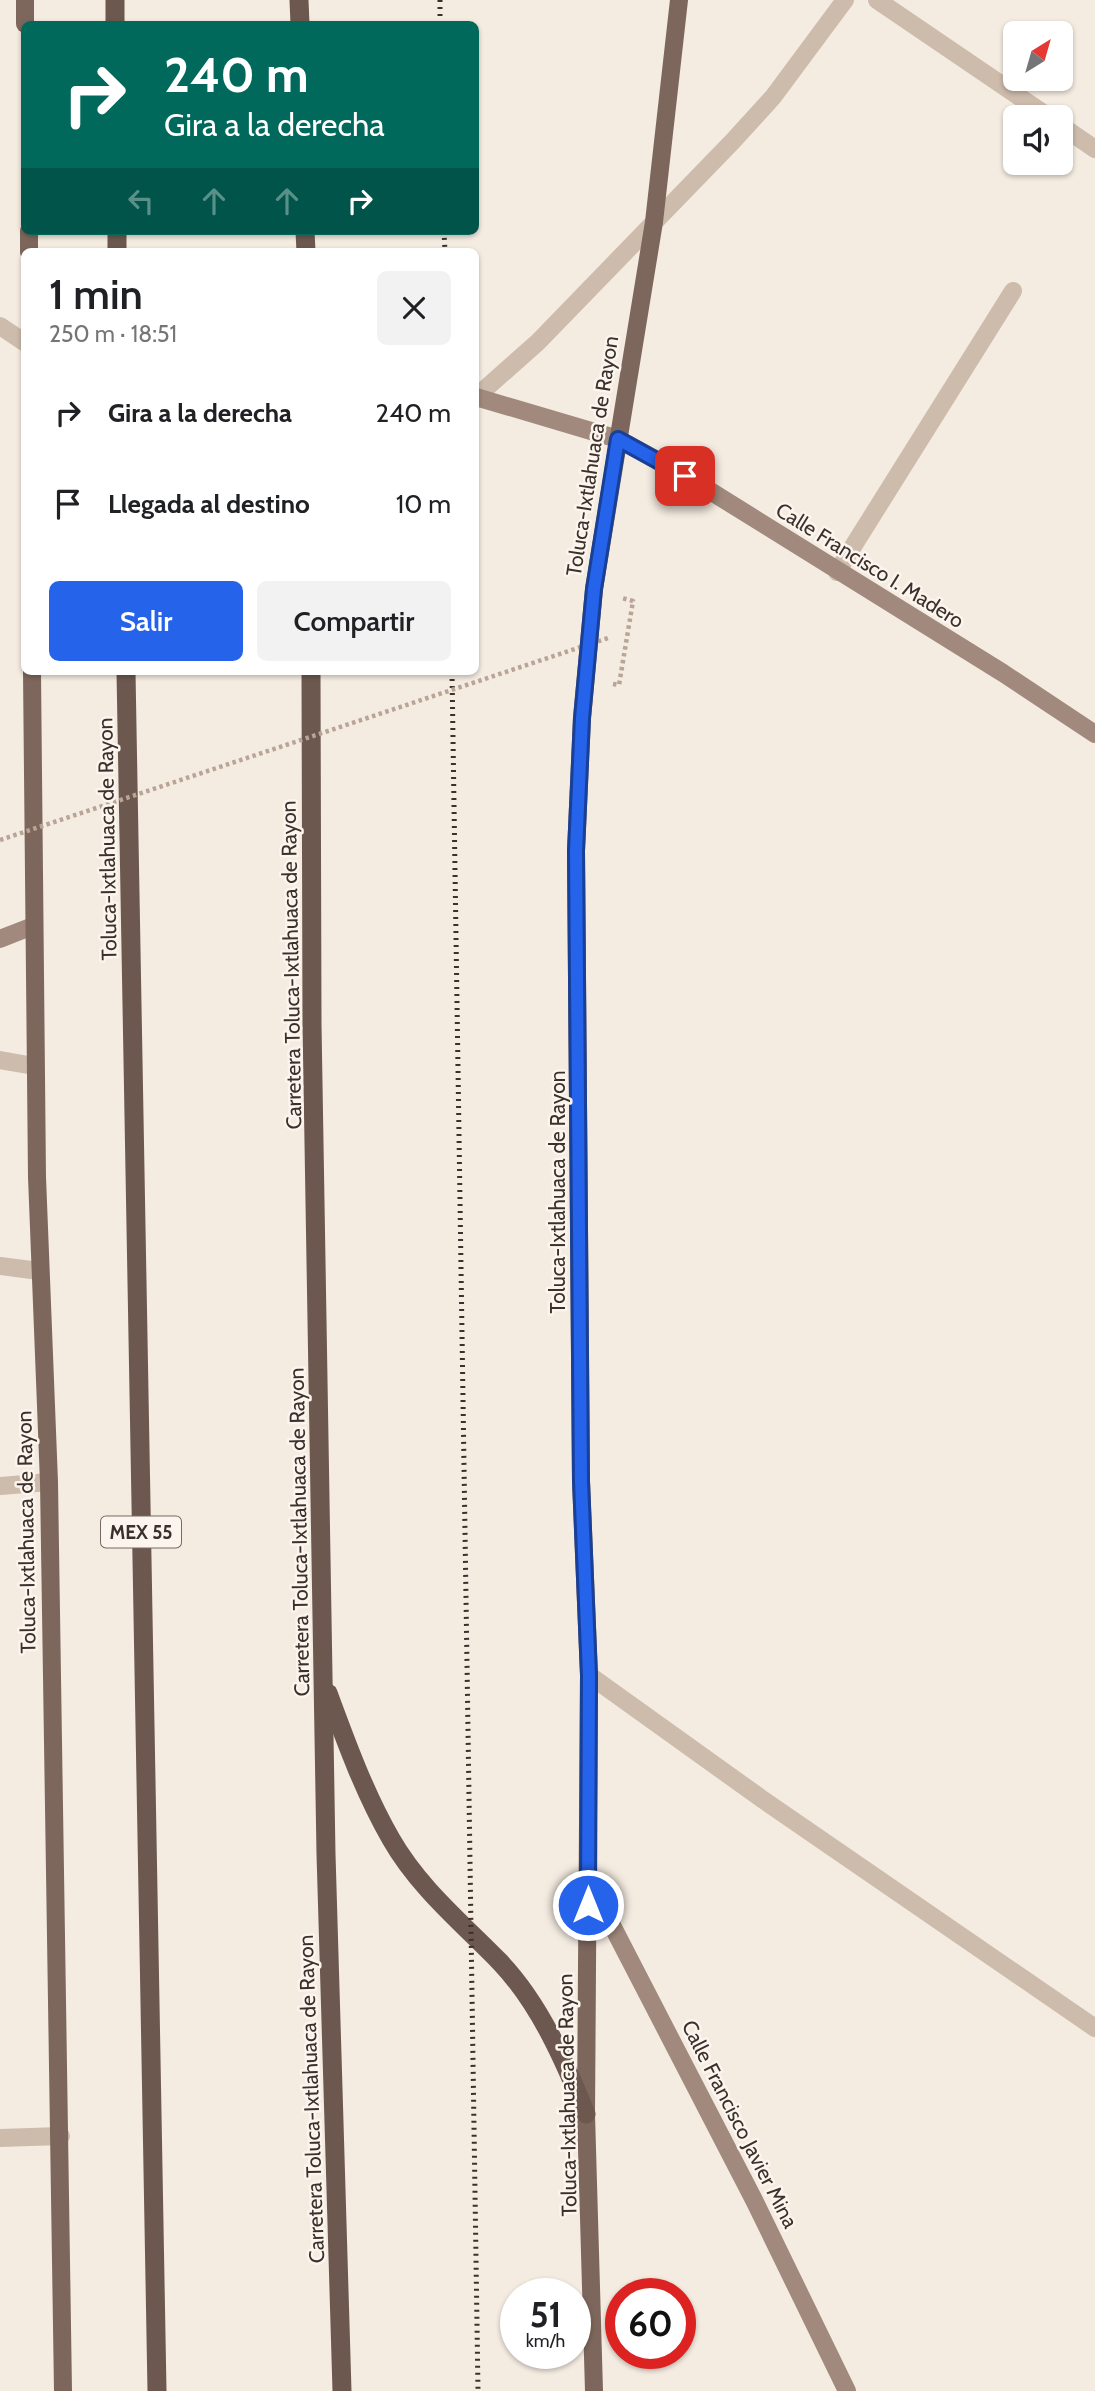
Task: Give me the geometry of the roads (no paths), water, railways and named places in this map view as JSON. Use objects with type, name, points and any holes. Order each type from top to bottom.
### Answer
[{"type":"highway","points":[[115,0],[115,21]]},
{"type":"highway","points":[[299,0],[300,21]]},
{"type":"highway","name":"Toluca-Ixtlahuaca de Rayon","points":[[126,675],[157,2391]]},
{"type":"highway","name":"Carretera Toluca-Ixtlahuaca de Rayon","points":[[311,675],[312,1024],[323,1679],[342,2391]]},
{"type":"highway","points":[[323,1679],[359,1772],[391,1839],[438,1901],[501,1963],[525,1994],[563,2060],[586,2114]]},
{"type":"main road","points":[[25,0],[25,21]]},
{"type":"main road","name":"Toluca-Ixtlahuaca de Rayon","points":[[594,2391],[592,2246],[586,2114],[589,1675],[581,1481],[576,851],[582,718],[594,589],[654,222],[679,0]]},
{"type":"main road","name":"Calle Francisco I. Madero","points":[[479,398],[618,439],[685,476],[1003,673],[1095,734]]},
{"type":"main road","name":"Toluca-Ixtlahuaca de Rayon","points":[[32,675],[34,1066],[39,1270],[49,1482],[63,2391]]},
{"type":"main road","points":[[0,939],[33,926]]},
{"type":"main road","name":"Calle Francisco Javier Mina","points":[[588,1879],[754,2200],[847,2391]]},
{"type":"street","points":[[479,394],[538,342],[773,97],[845,0]]},
{"type":"street","points":[[877,0],[1031,105]]},
{"type":"street","points":[[1073,134],[1095,149]]},
{"type":"street","points":[[837,572],[1013,291]]},
{"type":"street","points":[[0,326],[21,340]]},
{"type":"street","points":[[0,1060],[34,1066]]},
{"type":"street","points":[[0,1266],[39,1270]]},
{"type":"street","points":[[0,1486],[49,1482]]},
{"type":"street","points":[[589,1675],[795,1822],[1095,2028]]},
{"type":"street","points":[[0,2138],[61,2136]]},
{"type":"railway","points":[[440,0],[440,21]]},
{"type":"railway","points":[[444,235],[445,248]]},
{"type":"railway","points":[[452,675],[478,2391]]}]
